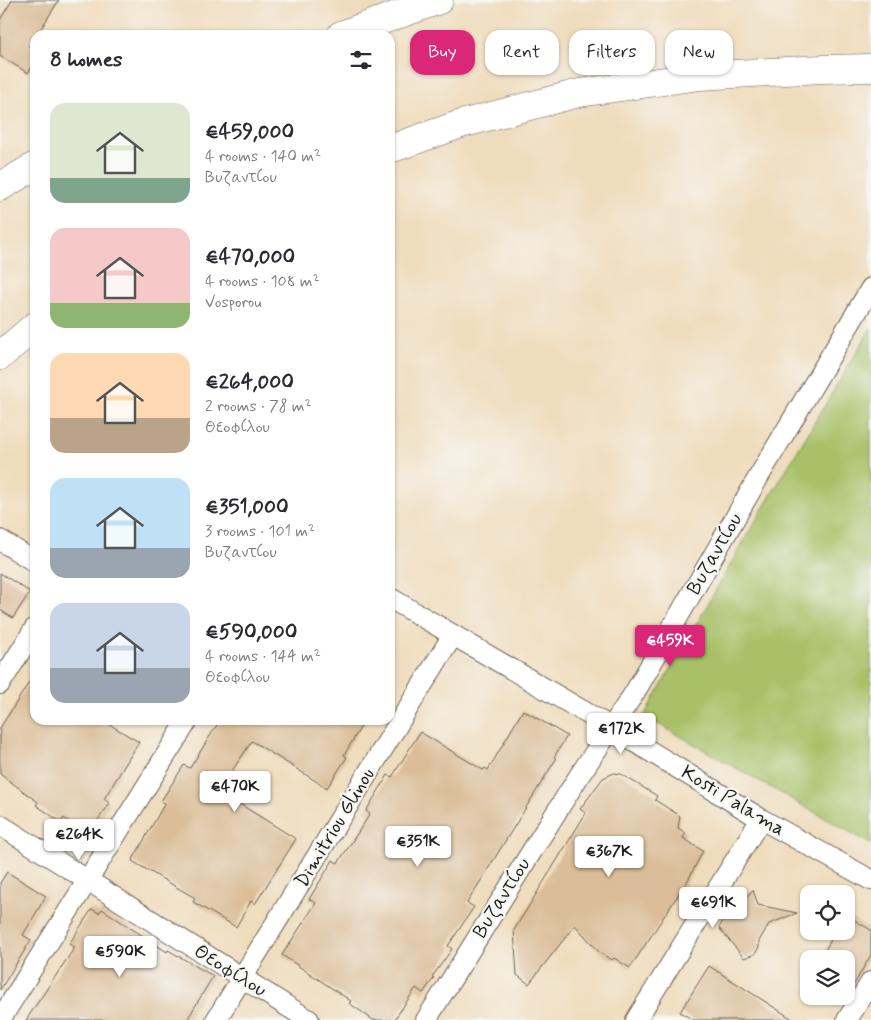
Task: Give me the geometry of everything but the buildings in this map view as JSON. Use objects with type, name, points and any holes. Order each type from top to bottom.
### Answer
[{"type":"highway","points":[[355,30],[438,0]]},
{"type":"highway","points":[[395,147],[461,124],[588,92],[700,76],[813,69],[871,68]]},
{"type":"highway","points":[[0,188],[30,169]]},
{"type":"highway","points":[[0,356],[30,330]]},
{"type":"street","name":"Βυζαντίου","points":[[426,1020],[649,668],[762,471],[871,288]]},
{"type":"street","points":[[0,540],[30,559]]},
{"type":"street","name":"Kosti Palama","points":[[395,601],[612,728],[760,819],[871,880]]},
{"type":"street","name":"Dimitriou Glinou","points":[[216,1020],[453,635]]},
{"type":"street","points":[[0,684],[30,636]]},
{"type":"street","points":[[0,1020],[185,725]]},
{"type":"street","points":[[636,1020],[760,819]]},
{"type":"street","name":"Θεοφίλου","points":[[0,825],[309,1020]]},
{"type":"street","points":[[847,1020],[871,982]]},
{"type":"green space","points":[[871,328],[871,844],[644,716],[746,537]]}]
